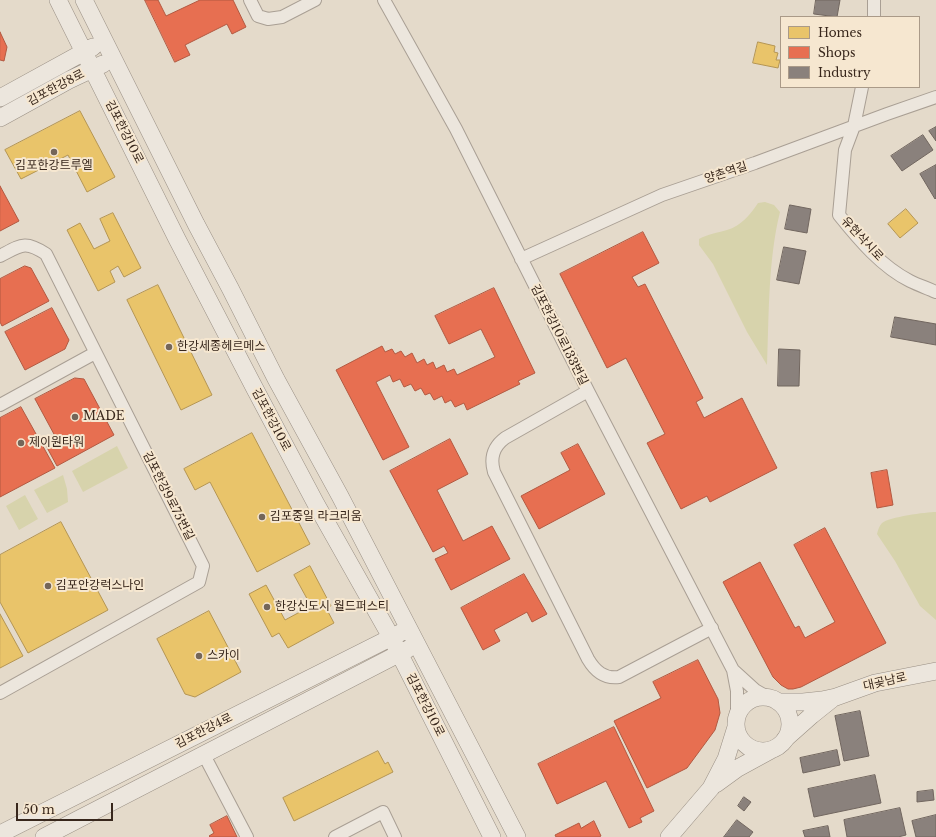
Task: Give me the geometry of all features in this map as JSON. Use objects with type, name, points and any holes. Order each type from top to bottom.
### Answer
[{"type":"street","name":"김포한강10로","points":[[58,0],[254,389],[316,504],[391,637],[492,837]]},
{"type":"street","name":"김포한강10로","points":[[84,0],[113,60],[276,379],[340,496],[517,837]]},
{"type":"street","points":[[250,0],[258,16],[268,19],[282,17],[315,0]]},
{"type":"street","name":"김포한강10로133번길","points":[[384,0],[456,129],[588,391],[733,670]]},
{"type":"street","points":[[874,0],[874,16]]},
{"type":"street","name":"김포한강8로","points":[[0,98],[104,42]]},
{"type":"street","name":"김포한강8로","points":[[0,118],[92,69],[113,60]]},
{"type":"street","name":"유현삭시로","points":[[862,88],[854,126],[845,150],[839,215],[868,248],[886,265],[909,280],[936,292]]},
{"type":"street","name":"양촌역길","points":[[521,259],[662,195],[936,97]]},
{"type":"street","name":"김포한강9로75번길","points":[[0,256],[21,245],[34,246],[46,254],[202,566],[199,582],[0,693]]},
{"type":"street","points":[[0,405],[95,354]]},
{"type":"street","points":[[588,391],[505,438],[496,446],[494,450],[492,465],[494,472],[590,663],[602,674],[613,678],[618,677],[712,628]]},
{"type":"street","name":"김포한강4로","points":[[0,834],[409,628]]},
{"type":"street","name":"김포한강4로","points":[[44,837],[417,644]]},
{"type":"street","points":[[733,670],[750,685],[774,700],[786,710],[790,725],[784,740]]},
{"type":"street","points":[[733,670],[737,691],[737,723],[739,736],[745,744],[752,749],[761,751],[770,750]]},
{"type":"street","name":"대곶남로","points":[[836,697],[875,683],[936,671]]},
{"type":"street","points":[[669,837],[711,788],[721,771],[741,710],[747,703],[764,697],[774,700],[803,702],[836,697]]},
{"type":"street","points":[[711,788],[738,768],[779,746],[812,714],[836,697]]},
{"type":"street","points":[[204,755],[247,837]]},
{"type":"street","points":[[335,837],[383,812],[395,837]]},
{"type":"shaded area","points":[[765,202],[774,205],[780,212],[771,268],[767,365],[747,332],[713,264],[699,245],[699,239],[737,226],[748,216],[758,203]]},
{"type":"shaded area","points":[[117,446],[128,468],[83,492],[72,471]]},
{"type":"shaded area","points":[[63,475],[67,489],[68,502],[47,513],[34,490]]},
{"type":"shaded area","points":[[25,495],[38,519],[19,530],[6,506]]},
{"type":"shaded area","points":[[936,512],[936,620],[920,606],[895,561],[877,534],[880,525],[886,521],[908,515]]},
{"type":"building: Homes","points":[[758,42],[775,46],[774,52],[778,53],[776,60],[780,60],[778,68],[753,63]]},
{"type":"building: Homes","name":"김포한강트루엘","points":[[80,111],[115,177],[87,192],[68,155],[21,179],[5,150]]},
{"type":"building: Homes","points":[[906,209],[918,223],[900,238],[888,224]]},
{"type":"building: Homes","points":[[113,213],[141,268],[124,277],[118,266],[110,271],[115,282],[98,291],[67,230],[80,223],[94,249],[110,241],[100,219]]},
{"type":"building: Homes","name":"한강세종헤르메스","points":[[158,285],[212,395],[181,410],[127,300]]},
{"type":"building: Homes","name":"김포중일 라크리움","points":[[252,433],[310,544],[257,572],[210,482],[195,490],[184,469]]},
{"type":"building: Homes","name":"김포안강럭스나인","points":[[61,522],[108,610],[28,653],[0,602],[0,555]]},
{"type":"building: Homes","name":"한강신도시 월드퍼스티","points":[[310,566],[331,606],[326,608],[334,623],[288,648],[279,633],[272,637],[249,594],[266,585],[285,620],[311,606],[294,575]]},
{"type":"building: Homes","name":"스카이","points":[[209,611],[241,672],[195,697],[185,694],[157,639]]},
{"type":"building: Homes","points":[[0,614],[23,656],[0,668]]},
{"type":"building: Homes","points":[[378,751],[385,764],[388,762],[393,772],[294,821],[283,798]]},
{"type":"building: Shops","points":[[145,0],[158,0],[166,16],[200,0],[233,0],[246,27],[232,34],[227,24],[185,45],[190,55],[175,62]]},
{"type":"building: Shops","points":[[0,32],[7,47],[4,61],[0,60]]},
{"type":"building: Shops","points":[[0,186],[19,221],[0,231]]},
{"type":"building: Shops","points":[[643,232],[659,263],[632,277],[638,287],[645,284],[703,398],[696,402],[704,418],[742,398],[777,468],[710,502],[707,496],[681,509],[647,443],[665,434],[626,358],[607,368],[560,274]]},
{"type":"building: Shops","points":[[25,266],[31,268],[49,301],[2,326],[0,322],[0,279]]},
{"type":"building: Shops","points":[[494,288],[535,373],[518,381],[520,384],[467,410],[464,403],[455,407],[451,400],[445,403],[442,396],[434,400],[430,393],[425,395],[421,388],[415,391],[411,384],[404,387],[400,379],[393,382],[390,375],[376,382],[409,447],[383,460],[336,370],[382,346],[385,352],[392,349],[395,354],[401,351],[405,357],[412,353],[417,363],[424,359],[427,365],[433,362],[436,369],[444,365],[447,372],[454,369],[457,375],[495,357],[481,329],[449,344],[435,316]]},
{"type":"building: Shops","points":[[52,308],[69,340],[65,349],[25,370],[5,332]]},
{"type":"building: Shops","name":"MADE","points":[[75,378],[84,379],[114,435],[57,466],[44,442],[55,436],[35,399]]},
{"type":"building: Shops","name":"제이원타워","points":[[21,407],[55,468],[0,497],[0,418]]},
{"type":"building: Shops","points":[[450,439],[468,474],[437,490],[463,541],[492,526],[510,559],[451,590],[435,559],[448,553],[444,546],[433,552],[390,471]]},
{"type":"building: Shops","points":[[578,444],[605,494],[539,529],[521,496],[570,470],[561,453]]},
{"type":"building: Shops","points":[[887,470],[893,505],[877,508],[871,473]]},
{"type":"building: Shops","points":[[825,528],[886,643],[801,687],[788,689],[781,685],[773,677],[723,582],[760,562],[795,628],[799,626],[805,638],[835,622],[794,545]]},
{"type":"building: Shops","points":[[524,574],[547,614],[532,622],[527,612],[494,630],[500,641],[483,650],[461,608]]},
{"type":"building: Shops","points":[[698,660],[718,699],[720,713],[715,730],[687,768],[647,788],[614,721],[661,698],[653,682]]},
{"type":"building: Shops","points":[[614,727],[654,811],[640,818],[642,822],[629,828],[606,781],[557,804],[538,764]]},
{"type":"building: Shops","points":[[227,816],[237,837],[210,837],[209,836],[214,833],[210,825]]},
{"type":"building: Shops","points":[[594,821],[601,836],[599,837],[556,837],[555,835],[579,823],[581,828]]},
{"type":"building: Industry","points":[[816,0],[840,0],[837,16],[814,14]]},
{"type":"building: Industry","points":[[936,127],[936,141],[929,131]]},
{"type":"building: Industry","points":[[923,135],[933,150],[902,171],[891,156]]},
{"type":"building: Industry","points":[[936,165],[936,198],[935,199],[920,174]]},
{"type":"building: Industry","points":[[790,205],[811,209],[807,233],[785,229]]},
{"type":"building: Industry","points":[[784,247],[806,251],[799,284],[777,280]]},
{"type":"building: Industry","points":[[895,317],[936,324],[936,345],[891,337]]},
{"type":"building: Industry","points":[[779,349],[800,350],[799,386],[778,386]]},
{"type":"building: Industry","points":[[860,711],[869,756],[844,761],[835,716]]},
{"type":"building: Industry","points":[[837,750],[840,765],[803,773],[800,758]]},
{"type":"building: Industry","points":[[875,775],[881,803],[814,817],[808,789]]},
{"type":"building: Industry","points":[[933,790],[934,800],[917,802],[917,792]]},
{"type":"building: Industry","points":[[744,797],[751,802],[744,811],[738,806]]},
{"type":"building: Industry","points":[[900,808],[906,835],[898,837],[847,837],[844,820]]},
{"type":"building: Industry","points":[[936,815],[936,837],[916,837],[912,821]]},
{"type":"building: Industry","points":[[737,820],[753,832],[749,837],[724,837]]},
{"type":"building: Industry","points":[[828,826],[830,837],[805,837],[803,831]]},
{"type":"place","name":"김포한강트루엘","points":[[54,152]]},
{"type":"place","name":"한강세종헤르메스","points":[[169,347]]},
{"type":"place","name":"MADE","points":[[75,417]]},
{"type":"place","name":"제이원타워","points":[[21,443]]},
{"type":"place","name":"김포중일 라크리움","points":[[262,517]]},
{"type":"place","name":"김포안강럭스나인","points":[[48,586]]},
{"type":"place","name":"한강신도시 월드퍼스티","points":[[267,607]]},
{"type":"place","name":"스카이","points":[[199,656]]}]
